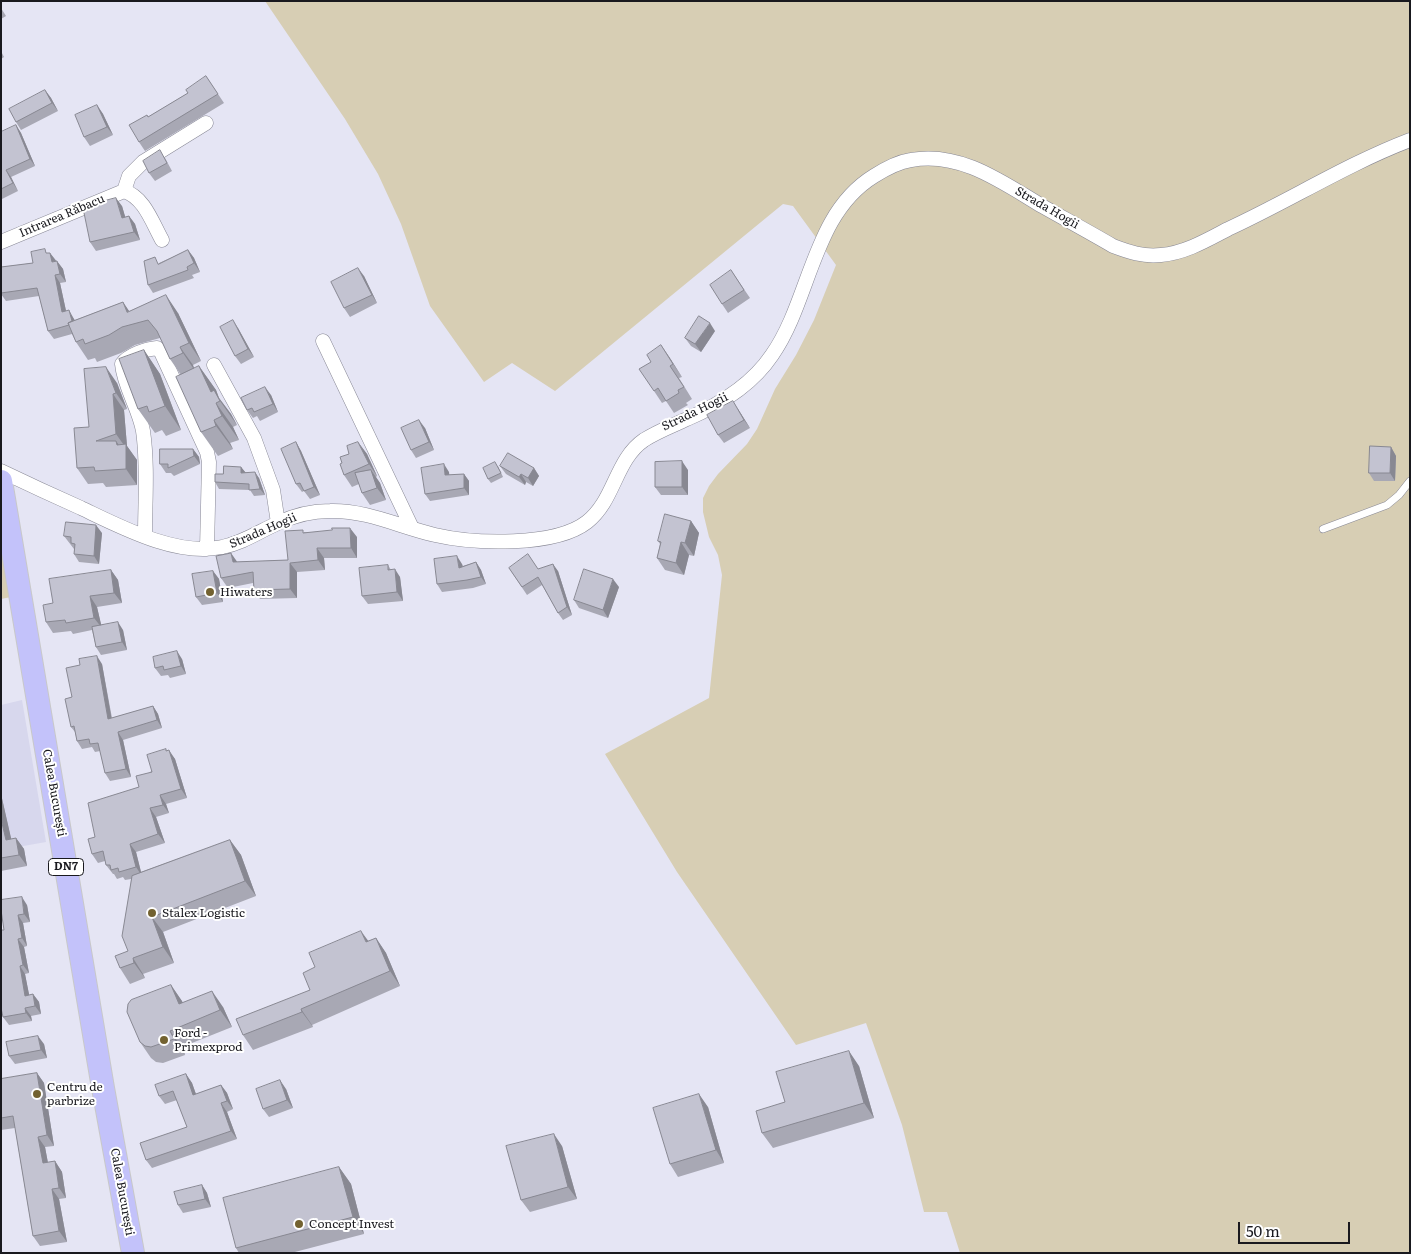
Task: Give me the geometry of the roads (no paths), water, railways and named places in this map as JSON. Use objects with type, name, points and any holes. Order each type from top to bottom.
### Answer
[{"type":"highway","name":"Calea București","points":[[1,481],[103,1088],[133,1253]]},
{"type":"street","points":[[162,240],[145,208],[134,194],[124,191],[129,176],[143,162],[206,123]]},
{"type":"street","name":"Strada Hogii","points":[[1,471],[110,522],[145,536],[175,545],[207,549],[234,544],[296,516],[332,511],[354,512],[450,538],[496,541],[552,537],[571,531],[587,522],[603,505],[625,460],[638,444],[658,430],[688,419],[721,402],[754,376],[771,357],[785,334],[820,244],[833,218],[848,197],[866,181],[886,169],[909,160],[928,158],[948,159],[966,164],[989,175],[1113,246],[1130,253],[1162,255],[1184,250],[1354,165],[1410,140]]},
{"type":"street","name":"Intrarea Răbacu","points":[[1,242],[124,191]]},
{"type":"street","points":[[323,341],[412,528]]},
{"type":"street","points":[[145,536],[144,447],[142,430],[122,364],[125,359],[157,348],[161,352],[197,434],[207,452],[209,462],[207,549]]},
{"type":"street","points":[[214,365],[254,438],[274,490],[278,523]]},
{"type":"lane","points":[[1323,528],[1387,505],[1399,495],[1410,481]]},
{"type":"place","name":"Hiwaters","points":[[210,592]]},
{"type":"place","name":"Stalex Logistic","points":[[152,913]]},
{"type":"place","name":"Ford - Primexprod","points":[[164,1040]]},
{"type":"place","name":"Centru de parbrize","points":[[37,1094]]},
{"type":"place","name":"Concept Invest","points":[[299,1224]]}]
